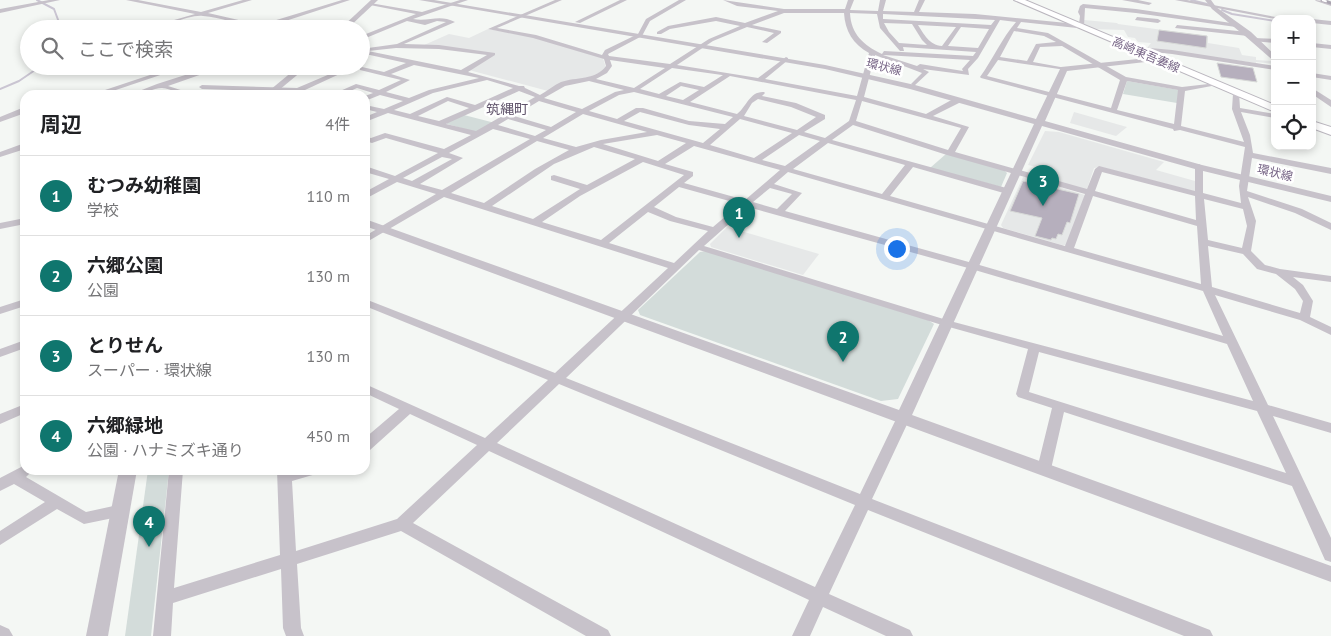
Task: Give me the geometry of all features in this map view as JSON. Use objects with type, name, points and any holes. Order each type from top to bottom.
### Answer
[{"type":"main road","name":"高崎東吾妻線","points":[[1017,0],[1271,107]]},
{"type":"main road","points":[[1316,125],[1331,131]]},
{"type":"street","points":[[0,11],[57,0]]},
{"type":"street","points":[[129,0],[231,20]]},
{"type":"street","points":[[178,20],[249,0]]},
{"type":"street","points":[[283,20],[347,0]]},
{"type":"street","name":"環状線","points":[[422,0],[457,2]]},
{"type":"street","name":"環状線","points":[[439,0],[705,44],[867,74],[1331,199]]},
{"type":"street","points":[[559,0],[491,29],[534,36],[606,58],[728,74],[859,98],[965,127],[950,153]]},
{"type":"street","points":[[578,22],[624,0]]},
{"type":"street","points":[[370,193],[508,117],[563,84],[589,79],[605,72],[609,66],[604,54],[607,51],[640,34],[644,23],[683,0]]},
{"type":"street","points":[[726,0],[737,4],[786,11],[846,11],[975,16],[1077,26],[1082,25],[1083,16],[1081,12],[1083,6],[1149,12],[1236,25]]},
{"type":"street","points":[[883,0],[878,12],[883,29],[906,54]]},
{"type":"street","points":[[916,14],[922,0]]},
{"type":"street","points":[[1125,0],[1149,2],[1149,12]]},
{"type":"street","points":[[1178,0],[1271,17]]},
{"type":"street","points":[[1208,0],[1214,8],[1248,34],[1271,56]]},
{"type":"street","points":[[1318,0],[1331,4]]},
{"type":"street","points":[[353,20],[374,2],[422,14]]},
{"type":"street","points":[[370,34],[457,2]]},
{"type":"street","points":[[841,3],[850,2]]},
{"type":"street","points":[[850,2],[846,11],[850,28],[863,47],[871,53],[926,72],[914,84]]},
{"type":"street","points":[[740,11],[769,16]]},
{"type":"street","points":[[370,237],[582,110],[617,93],[635,90],[705,44],[769,16],[786,11]]},
{"type":"street","points":[[1137,19],[1158,23],[1159,14]]},
{"type":"street","name":"環状線","points":[[524,15],[578,22],[640,34]]},
{"type":"street","points":[[653,16],[662,18]]},
{"type":"street","points":[[396,46],[452,22],[437,18],[425,23],[407,19]]},
{"type":"street","points":[[659,34],[668,28],[716,19],[779,32],[764,42]]},
{"type":"street","points":[[998,19],[1001,31],[997,58],[986,70],[983,77],[1177,129],[1249,151],[1331,171]]},
{"type":"street","points":[[671,20],[692,25]]},
{"type":"street","points":[[881,21],[960,25],[1001,31],[1046,34],[1124,79],[1182,89],[1215,84]]},
{"type":"street","points":[[900,63],[971,68],[980,50],[1001,31],[1019,21]]},
{"type":"street","points":[[1316,21],[1331,23]]},
{"type":"street","points":[[914,23],[924,39],[933,47]]},
{"type":"street","points":[[944,48],[960,25]]},
{"type":"street","points":[[1177,27],[1248,34]]},
{"type":"street","points":[[1254,40],[1271,42]]},
{"type":"street","name":"環状線","points":[[705,44],[914,84],[1199,167],[1331,194]]},
{"type":"street","points":[[1028,64],[1038,45],[1063,44]]},
{"type":"street","points":[[897,45],[980,50]]},
{"type":"street","points":[[1316,45],[1331,47]]},
{"type":"street","points":[[370,48],[396,46],[439,47],[493,54],[464,71]]},
{"type":"street","points":[[1128,48],[1182,53],[1271,67]]},
{"type":"street","points":[[370,53],[490,77],[522,87],[540,98],[1208,289],[1304,318],[1331,331]]},
{"type":"street","points":[[871,53],[975,58]]},
{"type":"street","points":[[166,598],[402,524],[715,230],[788,168],[824,140],[852,122],[867,74],[871,53]]},
{"type":"street","points":[[997,58],[1064,69],[1154,59]]},
{"type":"street","points":[[759,80],[786,59]]},
{"type":"street","points":[[384,74],[412,63]]},
{"type":"street","points":[[801,636],[1064,69]]},
{"type":"street","points":[[370,71],[407,80],[370,97]]},
{"type":"street","points":[[685,102],[728,74]]},
{"type":"street","points":[[110,90],[156,75]]},
{"type":"street","points":[[148,90],[188,75]]},
{"type":"street","points":[[201,90],[204,75]]},
{"type":"street","points":[[276,89],[294,75]]},
{"type":"street","points":[[212,90],[234,88],[297,90],[333,75]]},
{"type":"street","points":[[1316,76],[1331,78]]},
{"type":"street","points":[[370,118],[431,91],[490,77]]},
{"type":"street","points":[[589,79],[798,132],[1006,191]]},
{"type":"street","points":[[1113,112],[1124,79]]},
{"type":"street","points":[[141,80],[172,90]]},
{"type":"street","points":[[234,88],[241,82]]},
{"type":"street","points":[[660,96],[680,84],[706,89]]},
{"type":"street","points":[[705,145],[744,112],[749,102],[776,84]]},
{"type":"street","points":[[347,90],[356,86],[408,100]]},
{"type":"street","points":[[439,124],[522,87]]},
{"type":"street","points":[[1177,129],[1182,89]]},
{"type":"street","points":[[1316,93],[1331,104]]},
{"type":"street","points":[[1238,94],[1236,109],[1247,133],[1249,151],[1243,192],[1246,207],[1251,216],[1252,229],[1246,252]]},
{"type":"street","points":[[756,97],[793,105],[822,117],[757,159]]},
{"type":"street","points":[[412,116],[447,99],[476,108]]},
{"type":"street","points":[[928,116],[958,100]]},
{"type":"street","points":[[370,108],[412,116],[477,134]]},
{"type":"street","points":[[1236,109],[1271,115]]},
{"type":"street","points":[[618,121],[639,110],[643,110],[689,123],[727,127]]},
{"type":"street","points":[[0,120],[20,112]]},
{"type":"street","points":[[508,117],[551,129]]},
{"type":"street","points":[[852,122],[950,153],[1201,224]]},
{"type":"street","points":[[492,126],[577,150]]},
{"type":"street","points":[[486,206],[555,161],[577,150],[594,144],[659,132]]},
{"type":"street","points":[[370,140],[385,135],[459,158],[413,184]]},
{"type":"street","points":[[659,164],[694,142]]},
{"type":"street","points":[[594,144],[690,174],[603,243]]},
{"type":"street","points":[[0,155],[20,148]]},
{"type":"street","points":[[535,222],[588,188],[642,159]]},
{"type":"street","points":[[885,196],[896,183],[898,176],[911,164]]},
{"type":"street","points":[[1199,167],[1201,224],[1208,289],[1331,555]]},
{"type":"street","points":[[1069,249],[1099,168],[1246,207]]},
{"type":"street","points":[[370,171],[676,267]]},
{"type":"street","points":[[554,178],[588,188]]},
{"type":"street","points":[[677,184],[972,266],[1232,342]]},
{"type":"street","points":[[768,185],[798,193],[778,213]]},
{"type":"street","points":[[1243,192],[1286,205],[1314,217],[1331,227]]},
{"type":"street","points":[[647,208],[673,219],[715,230]]},
{"type":"street","points":[[0,226],[20,222]]},
{"type":"street","points":[[370,224],[1331,574]]},
{"type":"street","points":[[1203,242],[1246,252],[1261,267],[1280,272],[1331,279]]},
{"type":"street","points":[[698,246],[946,323],[1331,428]]},
{"type":"street","points":[[1280,272],[1299,287],[1308,301],[1304,318]]},
{"type":"street","points":[[0,311],[20,304]]},
{"type":"street","points":[[370,304],[1204,636]]},
{"type":"street","points":[[0,353],[20,346]]},
{"type":"street","points":[[1034,347],[1022,394],[1297,482]]},
{"type":"street","points":[[370,390],[904,636]]},
{"type":"street","points":[[1044,469],[1059,406]]},
{"type":"street","points":[[370,442],[409,408]]},
{"type":"street","points":[[0,419],[20,410]]},
{"type":"street","points":[[0,485],[20,474]]},
{"type":"street","points":[[21,475],[57,502],[84,518],[118,511]]},
{"type":"street","points":[[97,636],[118,511],[127,475]]},
{"type":"street","points":[[162,636],[176,475]]},
{"type":"street","points":[[284,475],[292,628],[295,636]]},
{"type":"street","points":[[0,540],[57,502]]},
{"type":"street","points":[[402,524],[602,636]]},
{"type":"shaded area","points":[[1084,20],[1208,36],[1208,43],[1239,48],[1242,55],[1256,57],[1256,60],[1271,61],[1271,64],[1147,48],[1151,43],[1138,42],[1135,38],[1128,37],[1124,30],[1091,29],[1084,25]]},
{"type":"shaded area","points":[[488,29],[532,37],[603,58],[606,68],[587,78],[548,91],[469,70],[495,54],[422,46],[449,34],[469,38]]},
{"type":"shaded area","points":[[1127,81],[1179,90],[1177,103],[1123,94]]},
{"type":"shaded area","points":[[1074,112],[1127,127],[1116,136],[1070,123]]},
{"type":"shaded area","points":[[464,115],[495,123],[475,132],[447,124],[447,122]]},
{"type":"shaded area","points":[[1045,131],[1059,132],[1164,162],[1156,170],[1195,181],[1197,192],[1101,167],[1094,168],[1087,189],[1042,177],[1045,169],[1028,165]]},
{"type":"shaded area","points":[[946,154],[1004,170],[1007,173],[1001,187],[930,168]]},
{"type":"shaded area","points":[[1023,177],[1085,195],[1067,245],[1003,228],[1001,225]]},
{"type":"shaded area","points":[[727,227],[819,254],[803,275],[711,247],[710,244]]},
{"type":"shaded area","points":[[706,251],[928,320],[934,324],[898,399],[881,401],[640,315],[638,310],[700,252]]},
{"type":"shaded area","points":[[147,475],[168,475],[151,636],[125,636]]},
{"type":"building","points":[[1159,30],[1207,36],[1206,48],[1157,41]]},
{"type":"building","points":[[1217,63],[1253,68],[1257,82],[1221,77]]},
{"type":"building","points":[[1023,181],[1079,194],[1070,223],[1067,222],[1062,235],[1058,234],[1056,239],[1052,238],[1051,240],[1035,236],[1042,218],[1010,211]]},
{"type":"waterway","points":[[37,0],[54,9],[58,20]]},
{"type":"waterway","points":[[1191,0],[1207,4]]},
{"type":"waterway","points":[[1222,10],[1232,14],[1271,20]]},
{"type":"waterway","points":[[0,89],[28,75]]},
{"type":"railway","points":[[1322,0],[1331,3]]},
{"type":"place","name":"とりせん","points":[[1043,206]]},
{"type":"place","name":"むつみ幼稚園","points":[[739,238]]},
{"type":"place","name":"六郷公園","points":[[843,362]]},
{"type":"place","name":"六郷緑地","points":[[149,547]]},
{"type":"district","name":"筑縄町","points":[[507,109]]}]
